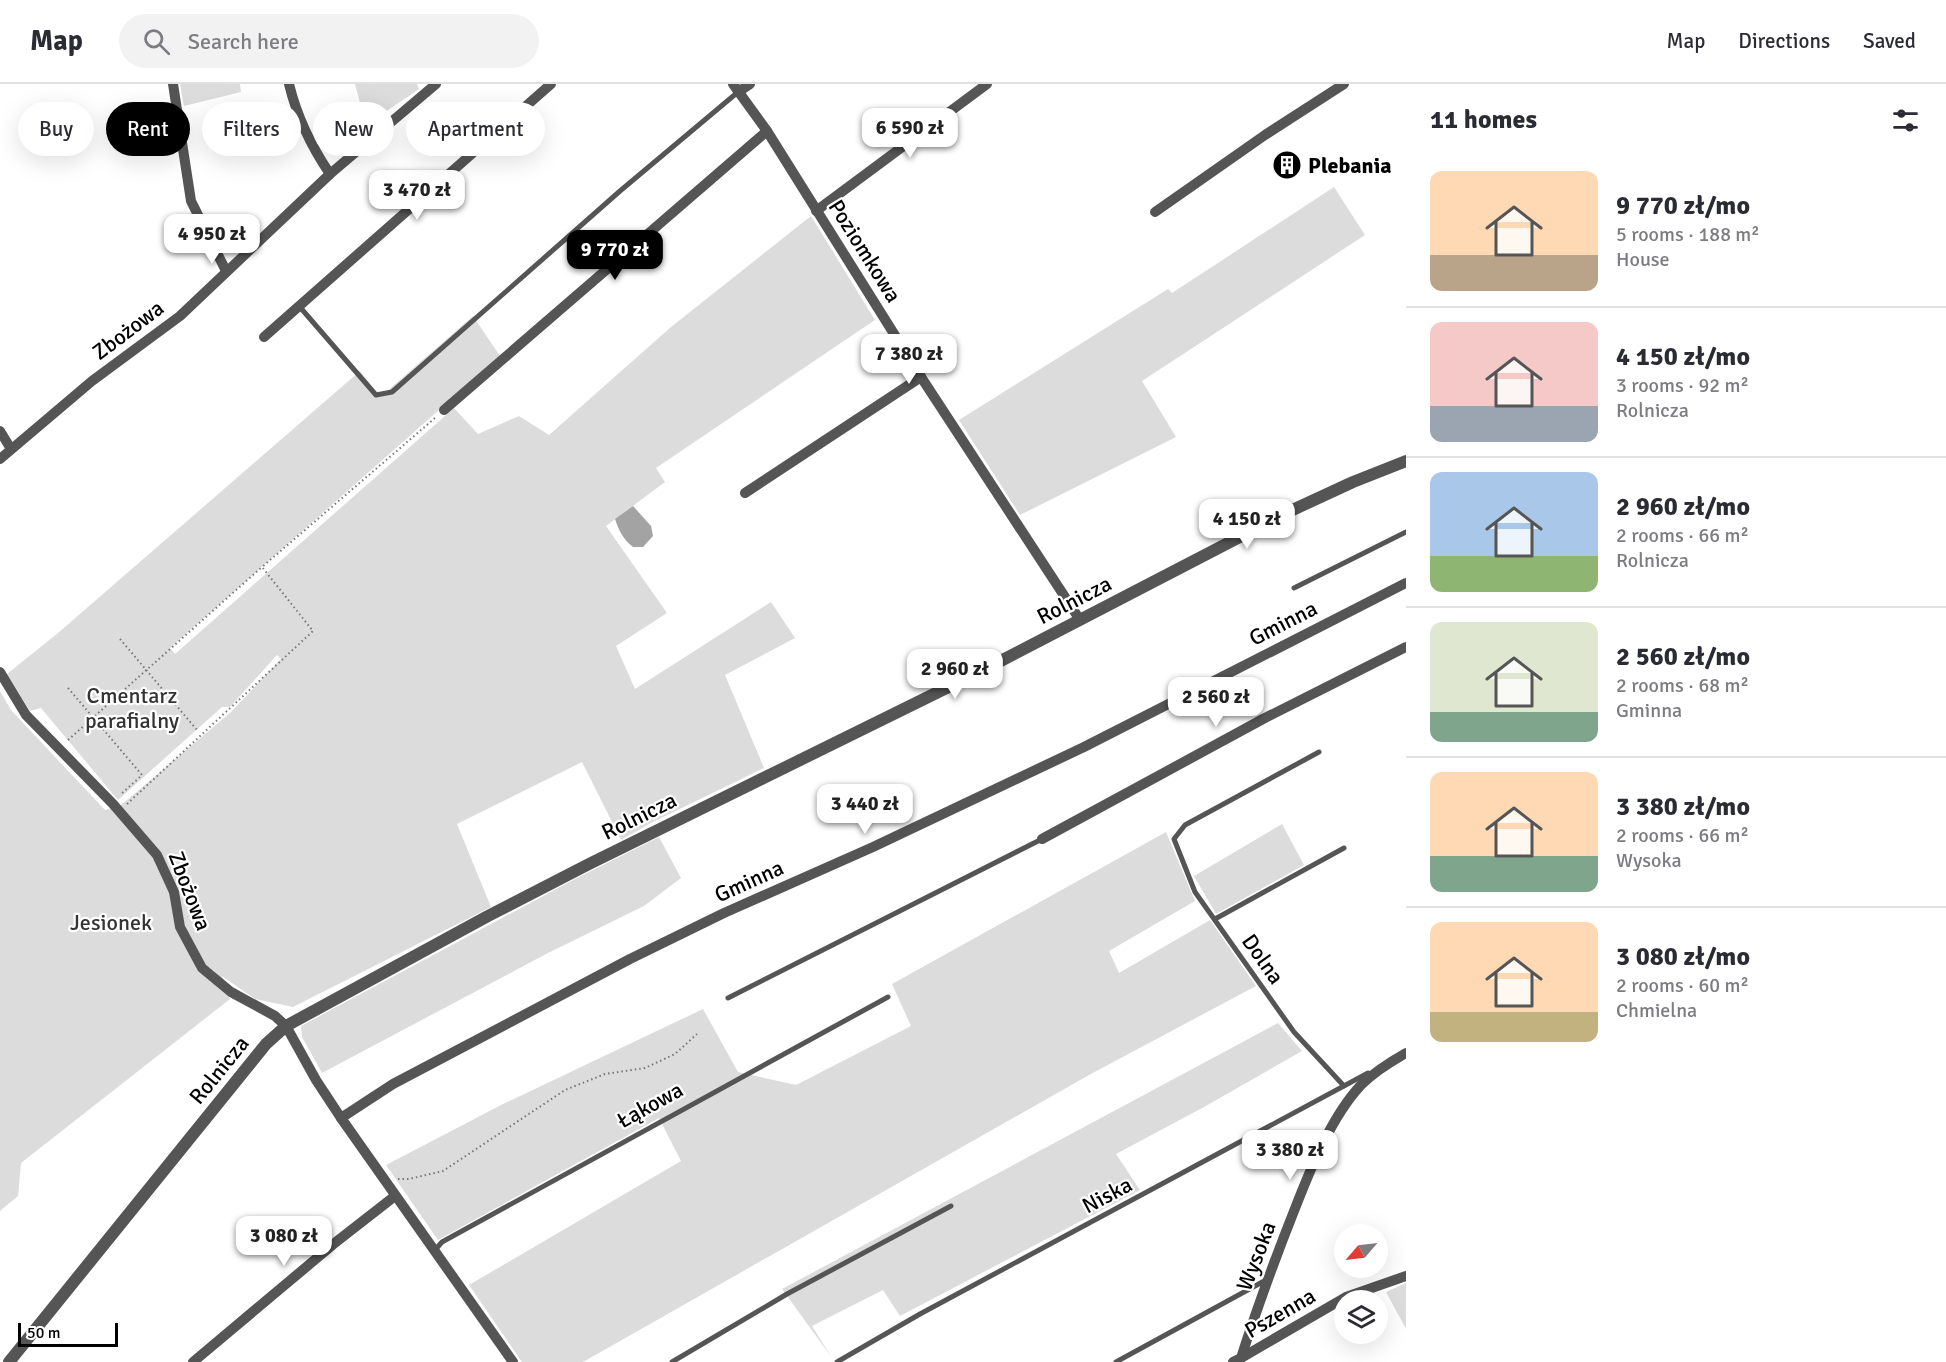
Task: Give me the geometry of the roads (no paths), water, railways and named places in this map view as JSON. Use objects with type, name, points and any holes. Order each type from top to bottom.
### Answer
[{"type":"street","points":[[173,84],[191,201],[226,271]]},
{"type":"street","points":[[289,84],[292,98],[312,147],[330,174]]},
{"type":"street","name":"Zbożowa","points":[[0,459],[92,381],[180,316],[330,174],[436,84]]},
{"type":"street","points":[[264,336],[551,84]]},
{"type":"street","points":[[735,88],[750,84]]},
{"type":"street","points":[[816,211],[987,84]]},
{"type":"street","points":[[1155,212],[1265,135],[1344,84]]},
{"type":"street","name":"Poziomkowa","points":[[735,88],[767,131],[921,377],[1080,620]]},
{"type":"street","points":[[444,410],[767,131]]},
{"type":"street","points":[[745,493],[921,377]]},
{"type":"street","points":[[0,431],[11,449]]},
{"type":"street","name":"Rolnicza","points":[[9,1362],[266,1044],[286,1026],[589,864],[1080,620],[1286,513],[1353,482],[1406,461]]},
{"type":"street","name":"Gminna","points":[[341,1118],[393,1084],[630,959],[724,913],[873,847],[1073,752],[1406,583]]},
{"type":"street","points":[[1042,839],[1263,719],[1406,647]]},
{"type":"street","name":"Zbożowa","points":[[0,672],[26,715],[117,800],[157,855],[174,892],[180,927],[202,968],[231,992],[275,1016],[286,1026]]},
{"type":"street","points":[[286,1026],[316,1080],[341,1118],[513,1362]]},
{"type":"street","name":"Wysoka","points":[[1237,1360],[1308,1176],[1323,1144],[1362,1084],[1406,1053]]},
{"type":"street","points":[[193,1362],[336,1242],[395,1196]]},
{"type":"street","name":"Pszenna","points":[[1237,1360],[1346,1297],[1406,1276]]},
{"type":"lane","points":[[298,306],[376,394],[383,395],[392,392],[735,88]]},
{"type":"lane","points":[[1294,588],[1406,532]]},
{"type":"lane","name":"Dolna","points":[[1319,752],[1185,825],[1174,839],[1195,892],[1294,1032],[1344,1086]]},
{"type":"lane","points":[[728,998],[1042,839]]},
{"type":"lane","points":[[1215,919],[1344,848]]},
{"type":"lane","name":"Łąkowa","points":[[434,1251],[442,1242],[888,997]]},
{"type":"lane","name":"Niska","points":[[837,1362],[920,1314],[1394,1060]]},
{"type":"lane","points":[[672,1362],[787,1294],[951,1206]]},
{"type":"lane","points":[[1116,1362],[1267,1279]]},
{"type":"place","name":"Plebania","points":[[1287,165]]},
{"type":"park label","name":"Cmentarz parafialny","points":[[132,708]]},
{"type":"park label","name":"Jesionek","points":[[111,922]]}]
